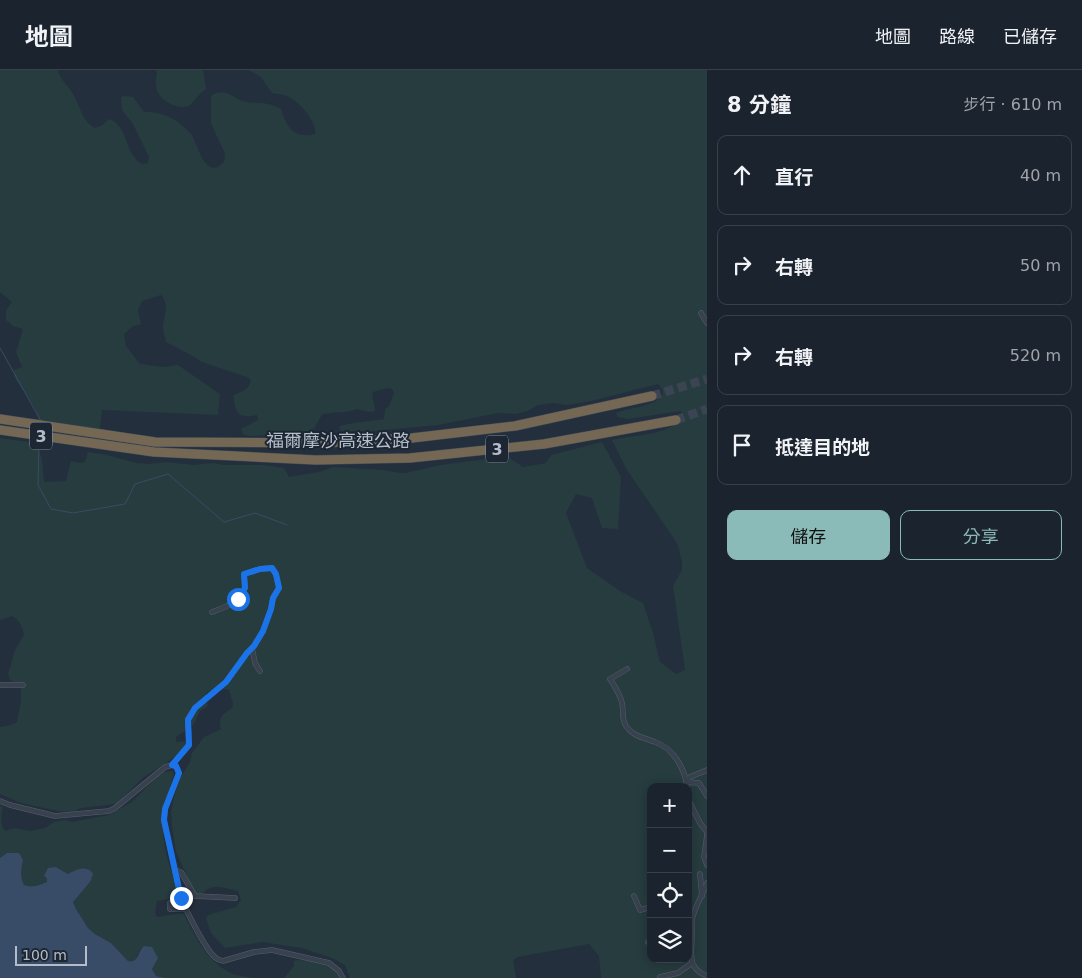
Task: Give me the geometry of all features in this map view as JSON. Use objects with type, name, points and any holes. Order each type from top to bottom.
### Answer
[{"type":"highway","name":"福爾摩沙高速公路","points":[[2,420],[155,442],[322,443],[412,438],[515,426],[652,396]]},
{"type":"highway","name":"福爾摩沙高速公路","points":[[0,430],[154,452],[316,460],[410,458],[544,444],[676,420]]},
{"type":"street","points":[[701,313],[707,323]]},
{"type":"street","points":[[0,801],[54,816],[109,811],[166,767],[172,765],[189,745],[188,720],[195,708],[226,682],[263,631],[273,598],[279,588],[274,570],[272,568],[260,569],[244,574],[245,588],[243,593],[228,606],[212,612]]},
{"type":"street","points":[[252,648],[255,663],[260,671]]},
{"type":"street","points":[[627,668],[610,679],[618,692],[622,704],[624,724],[637,737],[653,741],[668,748],[682,766],[686,783]]},
{"type":"street","points":[[0,685],[23,685]]},
{"type":"street","points":[[172,765],[176,766],[179,773],[165,809],[164,820],[181,898],[212,954],[218,960],[223,961],[254,952],[272,950],[328,963],[339,971],[343,978]]},
{"type":"street","points":[[687,783],[690,777],[707,770]]},
{"type":"street","points":[[692,784],[699,783],[707,796]]},
{"type":"street","points":[[692,807],[707,834],[704,857],[707,865]]},
{"type":"street","points":[[175,870],[181,872],[195,896],[235,898]]},
{"type":"street","points":[[700,874],[702,897]]},
{"type":"street","points":[[692,918],[707,883]]},
{"type":"street","points":[[634,896],[640,910],[647,907]]},
{"type":"street","points":[[170,903],[170,909],[186,909]]},
{"type":"street","points":[[660,977],[678,973],[692,963],[702,974],[707,976]]},
{"type":"green space","points":[[0,70],[58,70],[60,77],[73,94],[90,125],[95,128],[101,126],[109,119],[120,128],[136,159],[142,164],[148,163],[149,157],[133,124],[122,110],[121,98],[123,96],[133,97],[144,112],[157,113],[169,117],[186,129],[191,134],[207,165],[217,167],[224,162],[225,154],[211,123],[211,98],[212,95],[217,93],[226,93],[241,101],[276,106],[281,109],[286,122],[292,130],[302,135],[315,134],[313,123],[300,105],[289,97],[272,93],[260,76],[248,70],[707,70],[707,978],[601,978],[599,956],[589,944],[518,957],[513,960],[516,978],[350,978],[345,965],[332,958],[302,948],[262,942],[225,948],[211,933],[206,919],[208,915],[236,907],[241,900],[238,891],[213,887],[196,896],[176,852],[171,812],[180,778],[190,762],[192,753],[204,737],[221,729],[220,722],[222,717],[232,708],[233,704],[229,690],[220,688],[207,692],[205,697],[208,706],[200,711],[194,724],[176,737],[176,742],[190,741],[188,745],[169,761],[144,777],[116,804],[81,808],[72,812],[58,811],[21,803],[0,794],[0,727],[17,722],[21,701],[21,686],[10,680],[8,673],[17,646],[24,635],[17,619],[12,616],[0,620],[0,438],[36,443],[42,459],[44,482],[66,481],[71,461],[85,462],[88,452],[148,464],[166,462],[194,465],[214,463],[223,465],[264,465],[284,468],[289,477],[319,472],[333,467],[405,473],[440,465],[502,457],[511,459],[523,467],[546,463],[551,455],[602,442],[621,477],[618,529],[602,528],[592,498],[576,494],[566,513],[587,568],[620,591],[643,603],[660,662],[676,674],[685,670],[673,586],[682,570],[682,561],[677,543],[627,470],[612,440],[660,431],[677,424],[685,418],[684,414],[680,411],[628,419],[618,417],[616,413],[648,404],[661,397],[662,391],[658,384],[591,401],[567,405],[552,403],[538,405],[516,414],[498,413],[438,425],[372,431],[341,431],[339,427],[342,426],[384,419],[385,409],[389,406],[394,393],[392,389],[387,388],[373,392],[372,397],[375,411],[370,412],[356,409],[323,414],[312,431],[302,438],[267,435],[248,436],[243,434],[241,429],[258,420],[257,415],[241,415],[235,406],[233,395],[247,388],[251,380],[202,362],[166,342],[163,326],[166,306],[161,295],[142,301],[138,310],[141,324],[133,326],[124,334],[126,346],[140,364],[163,367],[178,365],[220,394],[218,415],[102,410],[100,429],[39,420],[34,406],[14,377],[14,370],[22,367],[16,352],[23,329],[13,326],[6,320],[6,310],[12,302],[0,292]]},
{"type":"green space","points":[[156,70],[203,70],[206,89],[189,106],[178,107],[163,99],[157,90]]},
{"type":"green space","points":[[172,771],[174,774],[165,807],[163,831],[167,857],[176,883],[177,893],[176,898],[157,901],[156,916],[184,914],[196,938],[213,960],[230,973],[254,978],[165,978],[156,976],[141,948],[135,960],[132,962],[128,961],[111,943],[88,928],[73,901],[90,882],[87,868],[68,874],[57,867],[47,878],[47,882],[30,886],[24,885],[22,879],[23,860],[7,853],[0,858],[0,806],[3,807],[1,819],[5,831],[15,828],[30,831],[45,828],[54,822],[65,820],[72,822],[109,815],[132,802],[158,776]]},
{"type":"green space","points":[[294,961],[317,961],[327,965],[341,978],[284,978],[294,966]]},
{"type":"water","points":[[7,853],[19,853],[23,860],[22,879],[24,885],[27,886],[36,886],[47,882],[47,878],[44,876],[48,868],[56,867],[68,874],[81,869],[91,871],[93,874],[90,882],[73,902],[88,928],[111,943],[128,961],[134,961],[144,946],[152,947],[158,958],[152,969],[156,976],[165,978],[0,978],[0,858]]},
{"type":"waterway","points":[[0,348],[41,421]]},
{"type":"waterway","points":[[39,440],[38,485],[51,509],[73,513],[125,504],[135,484],[168,474],[224,522],[255,513],[287,525]]},
{"type":"tunnel","points":[[652,396],[707,379]]},
{"type":"tunnel","points":[[676,420],[707,409]]},
{"type":"route","points":[[181,898],[164,820],[165,809],[179,773],[176,766],[172,765],[189,745],[188,720],[195,708],[226,682],[254,646],[263,631],[273,598],[279,588],[274,570],[272,568],[260,569],[244,574],[245,588],[238,599]]}]
